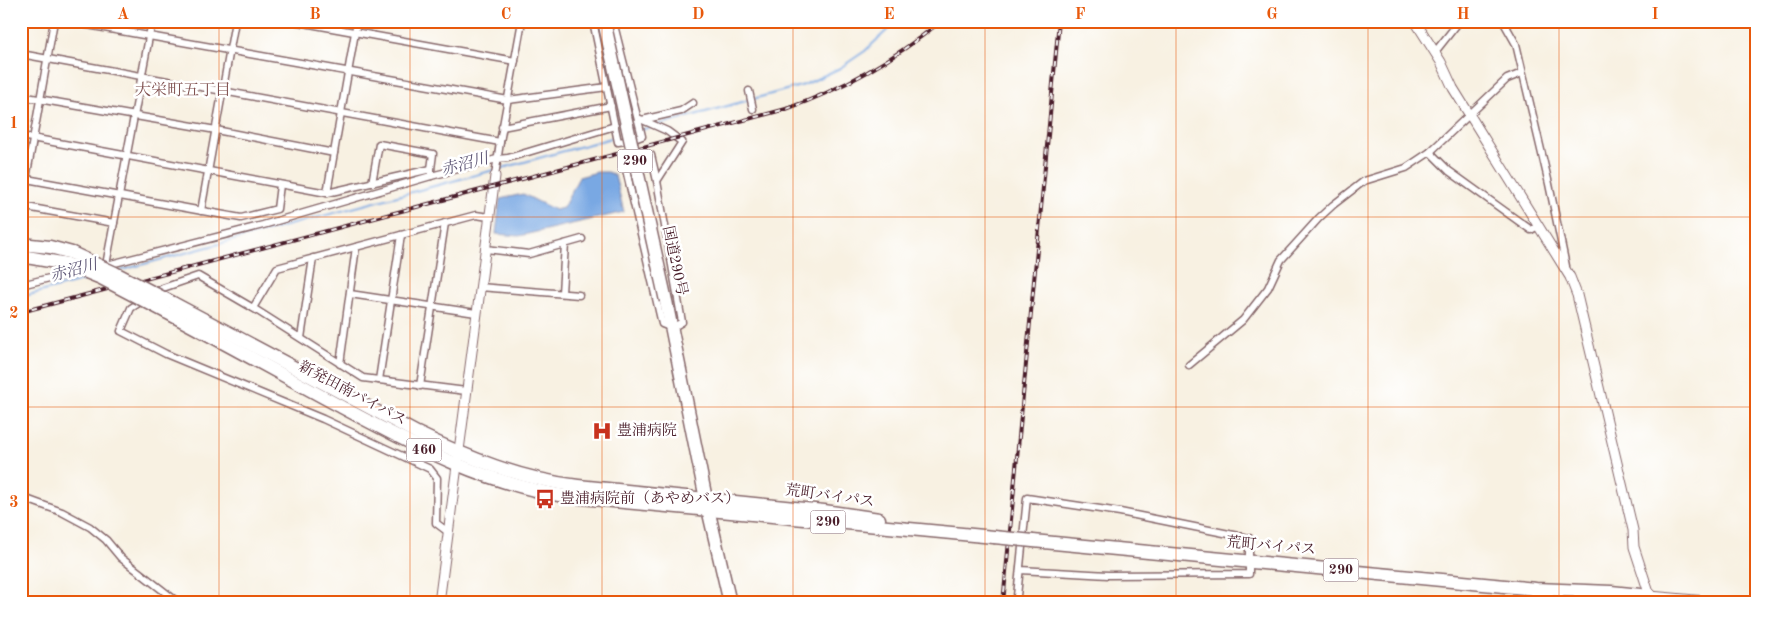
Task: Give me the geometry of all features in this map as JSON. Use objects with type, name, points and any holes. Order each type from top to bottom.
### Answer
[{"type":"highway","name":"国道290号","points":[[604,21],[672,328],[707,504],[730,603]]},
{"type":"highway","name":"460","points":[[21,244],[50,247],[70,259]]},
{"type":"highway","name":"460","points":[[21,256],[51,260],[70,259]]},
{"type":"highway","name":"新発田南バイパス","points":[[70,259],[115,273],[169,307],[417,433],[457,459],[555,483],[707,504]]},
{"type":"highway","name":"荒町バイパス","points":[[707,504],[824,511],[949,533],[1536,589],[1611,592],[1651,599]]},
{"type":"street","points":[[54,21],[23,179],[241,218],[277,209],[280,185]]},
{"type":"street","points":[[65,21],[508,100],[607,87]]},
{"type":"street","points":[[106,265],[152,21]]},
{"type":"street","points":[[201,211],[235,21]]},
{"type":"street","points":[[293,21],[515,62]]},
{"type":"street","points":[[327,193],[357,21]]},
{"type":"street","points":[[439,603],[497,159],[522,21]]},
{"type":"street","points":[[593,21],[618,142],[642,136],[640,119],[613,21]]},
{"type":"street","points":[[1415,21],[1435,52],[1452,88],[1567,273],[1577,296],[1633,530],[1634,547],[1651,599],[1729,603]]},
{"type":"street","points":[[1435,52],[1458,23],[1464,21]]},
{"type":"street","points":[[1503,21],[1516,44],[1549,184],[1567,273]]},
{"type":"street","points":[[21,54],[500,142]]},
{"type":"street","points":[[1189,365],[1243,320],[1268,288],[1281,260],[1318,218],[1364,181],[1406,168],[1430,152],[1508,79],[1522,73]]},
{"type":"street","points":[[749,91],[753,109]]},
{"type":"street","points":[[21,96],[216,130],[334,154]]},
{"type":"street","points":[[640,119],[681,111],[693,103]]},
{"type":"street","points":[[502,127],[611,106]]},
{"type":"street","points":[[640,119],[667,131],[682,142],[657,181]]},
{"type":"street","points":[[21,136],[327,193],[508,158],[615,126]]},
{"type":"street","points":[[372,183],[379,144],[432,154],[431,173]]},
{"type":"street","points":[[1430,152],[1449,170],[1531,230],[1538,226]]},
{"type":"street","points":[[651,155],[657,181],[682,322],[672,328],[662,324],[624,161],[651,155]]},
{"type":"street","points":[[21,285],[263,225],[431,173]]},
{"type":"street","points":[[21,206],[114,223]]},
{"type":"street","points":[[253,308],[277,268],[476,215],[489,217]]},
{"type":"street","points":[[420,386],[445,223]]},
{"type":"street","points":[[379,380],[401,234]]},
{"type":"street","points":[[486,250],[529,254],[582,239]]},
{"type":"street","points":[[562,294],[565,244]]},
{"type":"street","points":[[340,364],[356,247]]},
{"type":"street","points":[[301,338],[313,258]]},
{"type":"street","points":[[448,532],[436,523],[437,478],[430,469],[323,419],[166,354],[121,330],[131,308],[163,288],[198,276],[253,308],[364,378],[466,391]]},
{"type":"street","points":[[480,287],[579,295]]},
{"type":"street","points":[[350,294],[476,313]]},
{"type":"street","points":[[21,497],[62,512],[90,527],[106,540],[121,558],[180,603]]},
{"type":"street","points":[[1016,603],[1027,498],[1120,512],[1249,538],[1249,574],[1108,575],[1020,570]]},
{"type":"street","points":[[1535,603],[1536,589]]},
{"type":"water","points":[[597,172],[608,172],[615,176],[624,212],[519,236],[496,234],[500,199],[523,194],[555,210],[563,208],[579,177]]},
{"type":"waterway","name":"赤沼川","points":[[658,125],[804,85],[840,68],[865,51],[897,21]]},
{"type":"waterway","name":"赤沼川","points":[[634,132],[651,127]]},
{"type":"waterway","name":"赤沼川","points":[[499,169],[615,137]]},
{"type":"waterway","name":"赤沼川","points":[[122,270],[494,170]]},
{"type":"waterway","name":"赤沼川","points":[[21,297],[89,279]]},
{"type":"railway","points":[[21,312],[786,109],[848,83],[886,61],[941,21]]},
{"type":"railway","points":[[1003,603],[1059,21]]},
{"type":"place","name":"豊浦病院","points":[[602,431]]},
{"type":"place","name":"豊浦病院前（あやめバス）","points":[[545,499]]},
{"type":"district","name":"大栄町五丁目","points":[[183,91]]}]
